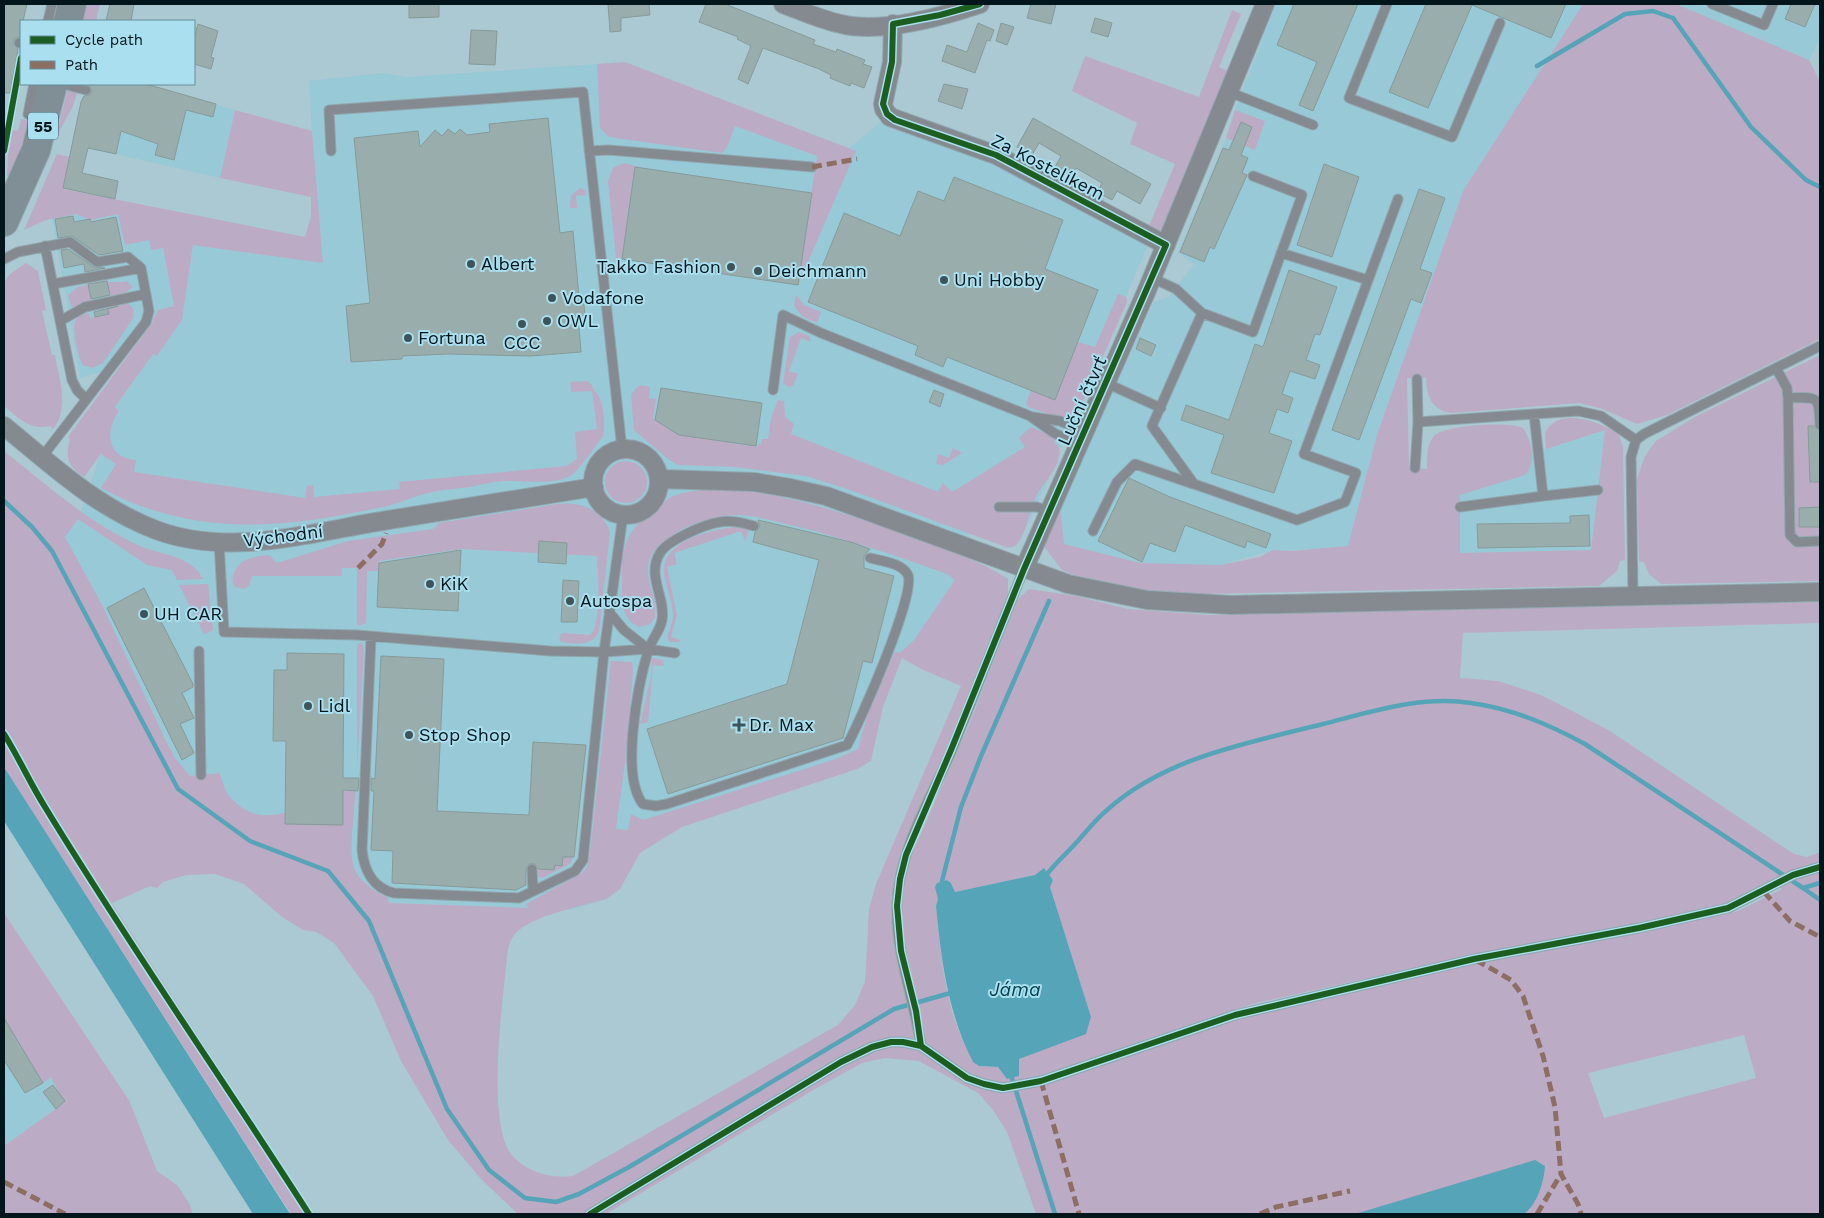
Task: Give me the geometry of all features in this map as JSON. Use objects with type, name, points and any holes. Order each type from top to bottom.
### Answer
[{"type":"main road","points":[[68,20],[72,4]]},
{"type":"main road","name":"55","points":[[4,222],[29,168],[54,85]]},
{"type":"street","points":[[783,4],[839,24],[863,27],[893,24],[949,13],[980,4]]},
{"type":"street","name":"Luční čtvrť","points":[[1024,569],[1152,278],[1265,4]]},
{"type":"street","name":"Za Kostelíkem","points":[[893,24],[892,62],[883,104],[890,117],[996,155],[1166,244]]},
{"type":"street","name":"Východní","points":[[4,426],[89,496],[123,515],[157,530],[184,538],[218,542],[277,540],[594,487]]},
{"type":"street","points":[[622,449],[638,450],[645,454],[655,465],[660,479],[659,489],[650,506],[642,511],[623,515],[604,506],[594,487],[594,476],[597,466],[612,452],[622,449]]},
{"type":"street","points":[[660,479],[754,482],[826,496],[1068,584],[1114,595],[1201,604],[1231,605],[1820,592]]},
{"type":"lane","points":[[48,20],[52,4]]},
{"type":"lane","points":[[1387,4],[1349,98],[1452,137],[1500,23]]},
{"type":"lane","points":[[1712,4],[1764,25],[1772,4]]},
{"type":"lane","points":[[34,85],[28,114],[44,122]]},
{"type":"lane","points":[[67,85],[86,90]]},
{"type":"lane","points":[[331,151],[329,110],[583,92],[622,449]]},
{"type":"lane","points":[[1228,92],[1313,125]]},
{"type":"lane","points":[[589,151],[609,150],[812,167]]},
{"type":"lane","points":[[1152,278],[1176,289],[1202,313],[1253,332],[1302,195],[1253,176]]},
{"type":"lane","points":[[1093,531],[1117,482],[1135,464],[1297,520],[1345,502],[1356,473],[1304,454],[1398,199]]},
{"type":"lane","points":[[4,259],[18,252],[70,242],[97,262],[128,257],[141,268],[150,311],[146,322],[42,457]]},
{"type":"lane","points":[[45,246],[72,380],[77,390],[86,399]]},
{"type":"lane","points":[[1281,253],[1368,280]]},
{"type":"lane","points":[[53,284],[141,268]]},
{"type":"lane","points":[[60,321],[85,307],[146,294]]},
{"type":"lane","points":[[1194,484],[1152,426],[1202,313]]},
{"type":"lane","points":[[773,390],[783,315],[821,333],[1030,416],[1060,421],[1081,438]]},
{"type":"lane","points":[[1632,596],[1631,457],[1636,440],[1820,346]]},
{"type":"lane","points":[[1776,368],[1787,388],[1788,398],[1790,535],[1797,542],[1820,541]]},
{"type":"lane","points":[[1415,468],[1418,422],[1417,378]]},
{"type":"lane","points":[[1106,383],[1160,408]]},
{"type":"lane","points":[[1788,398],[1816,400],[1819,404],[1820,425]]},
{"type":"lane","points":[[1418,422],[1578,410],[1592,412],[1623,429],[1636,440]]},
{"type":"lane","points":[[1534,414],[1543,496]]},
{"type":"lane","points":[[1030,416],[1054,433],[1081,438]]},
{"type":"lane","points":[[1460,507],[1598,490]]},
{"type":"lane","points":[[999,507],[1037,507],[1049,511]]},
{"type":"lane","points":[[371,637],[362,850],[368,874],[378,885],[394,893],[519,898],[575,871],[583,860],[604,652],[623,515]]},
{"type":"lane","points":[[754,526],[733,522],[708,525],[683,536],[660,552],[654,577],[663,619],[648,649],[641,680],[631,756],[637,797],[643,804],[656,806],[667,804],[847,746],[857,728],[894,639],[909,582],[905,571],[896,565],[870,558]]},
{"type":"lane","points":[[218,542],[224,632],[371,637],[523,650],[604,652],[648,649],[674,653]]},
{"type":"lane","points":[[921,1046],[916,1011],[901,951],[897,906],[900,879],[906,855],[951,750],[1024,569]]},
{"type":"lane","points":[[609,612],[624,630],[648,649]]},
{"type":"lane","points":[[199,651],[201,775]]},
{"type":"lane","points":[[590,1214],[859,1052],[891,1042],[912,1043],[921,1046],[967,1078],[1005,1088],[1041,1081],[1235,1015],[1474,959],[1648,926],[1728,908],[1793,876],[1820,867]]},
{"type":"lane","points":[[532,869],[533,891]]},
{"type":"shaded area","points":[[87,4],[100,4],[96,20],[83,20]]},
{"type":"shaded area","points":[[1276,4],[1583,4],[1463,191],[1377,435],[1358,509],[1605,430],[1591,550],[1345,556],[1348,546],[1262,553],[1221,565],[1171,565],[1140,563],[1063,544],[1060,506],[1154,302],[1169,297],[1194,264],[1178,253],[1226,138],[1255,150],[1265,121],[1235,110]]},
{"type":"shaded area","points":[[1583,4],[1676,4],[1809,60],[1820,82],[1820,339],[1667,415],[1637,424],[1600,408],[1579,403],[1451,413],[1439,409],[1431,401],[1426,378],[1407,378],[1409,468],[1427,469],[1430,442],[1435,435],[1452,429],[1479,425],[1516,426],[1523,428],[1531,445],[1531,464],[1525,475],[1460,495],[1460,553],[1591,550],[1605,430],[1546,449],[1545,434],[1551,425],[1559,420],[1569,418],[1591,421],[1619,435],[1623,447],[1625,560],[1620,561],[1617,571],[1599,586],[1201,594],[1144,590],[1074,575],[1062,570],[1043,545],[1060,506],[1064,544],[1140,563],[1221,565],[1260,557],[1273,550],[1291,551],[1348,546],[1377,435],[1463,191]]},
{"type":"shaded area","points":[[1676,4],[1820,4],[1820,39],[1809,60]]},
{"type":"shaded area","points":[[1232,10],[1241,14],[1219,67],[1231,72],[1162,233],[1149,226],[1175,164],[1130,144],[1137,123],[1072,91],[1085,56],[1199,97]]},
{"type":"shaded area","points":[[625,62],[848,149],[883,120],[968,150],[1148,245],[1059,451],[1059,456],[1020,541],[970,527],[960,556],[947,574],[955,580],[915,640],[898,656],[867,759],[639,832],[614,894],[606,899],[570,910],[372,902],[250,829],[180,768],[64,537],[78,520],[112,420],[119,411],[115,408],[153,354],[157,356],[182,320],[193,245],[305,237],[311,216],[313,152],[309,81],[383,73],[407,77]]},
{"type":"shaded area","points":[[625,62],[856,151],[798,285],[817,156],[735,126],[727,147],[722,153],[609,137],[600,128],[597,64]]},
{"type":"shaded area","points":[[69,85],[80,85],[73,106],[56,137]]},
{"type":"shaded area","points":[[88,85],[151,85],[235,110],[220,178],[72,144],[80,105]]},
{"type":"shaded area","points":[[235,110],[312,131],[323,263],[193,245],[182,320],[157,356],[153,354],[115,407],[119,411],[114,418],[110,434],[111,442],[119,454],[136,460],[134,472],[305,498],[307,486],[313,485],[314,497],[400,489],[399,482],[567,466],[577,459],[575,432],[597,429],[592,391],[571,392],[570,382],[587,381],[592,385],[601,403],[604,417],[603,436],[573,474],[555,481],[501,481],[435,492],[419,495],[388,506],[313,520],[242,524],[207,522],[172,515],[136,504],[101,488],[116,464],[101,454],[84,477],[74,469],[68,456],[70,439],[68,437],[152,323],[158,310],[174,306],[163,248],[151,250],[149,240],[125,245],[118,214],[91,220],[76,214],[46,220],[24,230],[57,154],[70,157],[63,189],[305,237],[311,216],[311,197],[220,178]]},
{"type":"shaded area","points":[[1235,110],[1265,121],[1255,150],[1226,138]]},
{"type":"shaded area","points":[[21,119],[30,121],[11,175],[7,176],[8,155],[13,130],[18,131]]},
{"type":"shaded area","points":[[624,163],[635,166],[622,259],[616,258],[608,181],[613,168]]},
{"type":"shaded area","points":[[580,188],[585,190],[586,195],[576,196],[577,208],[570,208],[571,196]]},
{"type":"shaded area","points":[[123,206],[158,222],[174,307],[103,372],[80,378],[51,213]]},
{"type":"shaded area","points":[[26,263],[38,271],[46,310],[42,311],[52,355],[55,355],[61,383],[61,412],[53,429],[50,426],[36,427],[31,425],[4,406],[4,283],[10,274]]},
{"type":"shaded area","points":[[107,280],[108,282],[125,282],[125,280],[133,287],[125,293],[91,299],[75,308],[71,306],[68,295],[78,287]]},
{"type":"shaded area","points":[[1118,294],[1126,297],[1127,302],[1078,413],[1061,418],[1028,407],[1026,403],[1031,390],[1055,399],[1078,342],[1095,347]]},
{"type":"shaded area","points":[[796,295],[804,305],[821,312],[817,323],[802,316],[794,306]]},
{"type":"shaded area","points":[[127,303],[133,308],[134,317],[103,363],[92,368],[83,365],[75,336],[74,325],[76,319],[89,313],[90,318],[109,314],[108,309]]},
{"type":"shaded area","points":[[799,332],[809,336],[811,342],[801,338],[789,371],[798,374],[793,386],[788,387],[783,383],[790,337]]},
{"type":"shaded area","points":[[1820,355],[1820,581],[1661,584],[1649,574],[1644,562],[1639,561],[1637,479],[1645,456],[1656,441],[1693,418]]},
{"type":"shaded area","points":[[641,385],[650,387],[649,398],[656,399],[653,419],[680,435],[757,447],[758,444],[761,444],[762,439],[768,439],[771,418],[778,400],[784,401],[785,417],[794,424],[791,434],[938,492],[943,483],[952,492],[1025,447],[1019,438],[1031,427],[1056,438],[1054,442],[1059,448],[1060,454],[1053,471],[1035,499],[1021,538],[1015,546],[1007,547],[806,476],[735,467],[678,465],[668,459],[634,430],[631,395]]},
{"type":"shaded area","points":[[953,448],[962,453],[943,465],[936,464],[938,454],[949,458]]},
{"type":"shaded area","points":[[4,451],[68,502],[119,536],[147,549],[183,560],[191,565],[203,579],[177,580],[172,570],[147,565],[78,519],[65,537],[101,603],[166,741],[175,758],[190,776],[219,773],[226,792],[230,797],[245,810],[261,815],[276,815],[340,792],[356,790],[352,846],[354,867],[364,882],[388,898],[389,903],[529,908],[526,904],[582,873],[587,867],[590,853],[611,661],[632,662],[633,671],[625,763],[616,829],[628,830],[631,814],[643,820],[833,760],[858,749],[868,713],[895,652],[900,653],[914,640],[955,580],[947,574],[853,542],[814,531],[753,517],[739,515],[722,516],[681,530],[654,551],[649,562],[648,578],[654,601],[655,617],[650,624],[639,627],[628,619],[623,607],[622,573],[627,541],[630,534],[641,521],[666,500],[676,495],[703,490],[733,490],[767,494],[801,502],[836,511],[925,542],[978,563],[1008,579],[1008,595],[996,630],[900,859],[911,856],[969,725],[1017,600],[1029,589],[1076,596],[1128,609],[1209,615],[1820,602],[1820,623],[1463,633],[1460,678],[1498,681],[1541,695],[1610,731],[1794,854],[1807,857],[1820,852],[1820,1214],[1524,1214],[1531,1209],[1357,1214],[1036,1214],[1007,1132],[993,1110],[978,1093],[919,1061],[884,1058],[862,1063],[815,1089],[606,1214],[518,1214],[482,1180],[448,1140],[401,1061],[373,996],[334,943],[316,932],[303,930],[282,917],[244,884],[215,874],[186,875],[163,882],[157,888],[150,886],[112,903],[233,1090],[228,1095],[306,1214],[291,1214],[4,767]],"holes":[[[902,658],[921,669],[961,686],[876,884],[869,909],[865,982],[855,1005],[838,1025],[573,1176],[565,1177],[539,1173],[517,1160],[511,1154],[503,1138],[499,1115],[498,1088],[500,1029],[507,957],[514,935],[521,928],[543,917],[606,899],[620,889],[640,853],[682,827],[857,769],[871,761],[883,707]],[[1044,868],[1053,880],[1049,886],[1091,1017],[1034,1053],[1019,1059],[1019,1076],[1007,1079],[998,1067],[979,1066],[968,1050],[959,1031],[952,1011],[943,968],[936,906],[938,899],[937,883],[947,880],[951,883],[955,892],[1035,875]],[[1770,882],[1782,889],[1738,911],[1464,964],[1306,1001],[1205,1029],[1110,1061],[1123,1048],[1256,1003],[1480,953],[1721,905]],[[1744,1035],[1756,1078],[1604,1118],[1588,1073]]]},
{"type":"shaded area","points":[[630,461],[638,464],[644,470],[647,482],[644,494],[638,500],[622,503],[614,500],[608,494],[605,478],[608,470],[614,464]]},
{"type":"shaded area","points":[[557,504],[582,505],[589,508],[602,518],[610,532],[599,631],[588,642],[561,642],[559,637],[562,633],[590,635],[594,629],[598,610],[597,556],[461,549],[379,561],[379,571],[367,571],[366,623],[359,626],[357,623],[357,568],[342,568],[342,576],[252,576],[249,586],[244,589],[235,587],[232,581],[238,565],[252,558],[269,555],[277,563],[348,541],[433,529],[439,523]]},
{"type":"shaded area","points":[[735,527],[749,529],[745,541],[741,531],[674,553],[677,564],[667,567],[677,615],[671,637],[681,640],[679,642],[670,642],[667,637],[673,615],[664,573],[665,562],[679,545],[689,539],[701,534]]},
{"type":"shaded area","points":[[208,584],[213,630],[204,634],[179,585]]},
{"type":"shaded area","points":[[361,643],[364,648],[357,769],[357,644]]},
{"type":"shaded area","points":[[652,658],[663,660],[664,666],[653,665],[648,722],[640,724],[651,676]]},
{"type":"shaded area","points":[[555,856],[572,857],[572,861],[568,865],[542,878],[538,876],[538,869],[554,870]]},
{"type":"shaded area","points":[[4,913],[129,1100],[157,1171],[178,1186],[189,1203],[193,1214],[4,1214],[4,1146],[64,1103],[51,1077],[43,1083],[4,1020]]},
{"type":"shaded area","points":[[4,1020],[42,1082],[51,1077],[64,1103],[4,1146]]},
{"type":"water","points":[[4,767],[290,1214],[253,1214],[4,821]]},
{"type":"water","name":"Jáma","points":[[1044,868],[1053,880],[1050,887],[1091,1017],[1086,1034],[1019,1059],[1019,1076],[1007,1079],[998,1067],[979,1066],[973,1062],[964,1044],[957,1025],[943,966],[936,906],[938,899],[935,887],[937,883],[947,880],[951,883],[955,892],[1035,875]]},
{"type":"water","points":[[1535,1160],[1545,1166],[1543,1179],[1533,1205],[1524,1214],[1355,1214]]},
{"type":"building","points":[[4,4],[27,4],[23,20],[20,20],[20,37],[15,38],[13,43],[18,49],[10,93],[4,93]]},
{"type":"building","points":[[110,4],[134,4],[131,20],[106,20]]},
{"type":"building","points":[[409,4],[439,4],[439,17],[409,18]]},
{"type":"building","points":[[608,4],[649,4],[650,15],[621,18],[621,31],[610,32]]},
{"type":"building","points":[[706,4],[725,4],[815,40],[813,44],[836,52],[837,49],[865,60],[863,64],[872,67],[864,88],[851,83],[850,86],[830,78],[831,75],[819,69],[763,48],[748,84],[738,79],[751,46],[737,39],[738,37],[699,22]]},
{"type":"building","points":[[1031,4],[1056,4],[1051,24],[1027,18]]},
{"type":"building","points":[[1294,4],[1358,4],[1313,111],[1299,105],[1317,62],[1277,45]]},
{"type":"building","points":[[1426,4],[1566,4],[1551,38],[1472,5],[1428,108],[1389,92]]},
{"type":"building","points":[[1791,4],[1815,4],[1805,27],[1785,19]]},
{"type":"building","points":[[1095,18],[1112,23],[1108,37],[1091,32]]},
{"type":"building","points":[[978,23],[994,30],[990,41],[987,40],[975,73],[942,61],[947,45],[967,52]]},
{"type":"building","points":[[1001,23],[1014,27],[1007,45],[996,41]]},
{"type":"building","points":[[198,24],[218,31],[211,57],[214,58],[211,69],[195,64],[195,34]]},
{"type":"building","points":[[471,30],[497,31],[495,65],[469,64]]},
{"type":"building","points":[[944,84],[968,89],[962,109],[938,101]]},
{"type":"building","points":[[89,85],[150,85],[216,104],[213,117],[186,110],[174,160],[155,155],[158,144],[121,131],[116,154],[88,148],[82,173],[118,181],[115,199],[63,188],[81,102],[84,96],[90,95],[92,91]]},
{"type":"building","name":"Albert","points":[[548,118],[560,233],[573,231],[579,297],[583,296],[585,315],[578,316],[581,352],[530,356],[448,354],[402,356],[402,359],[351,362],[346,306],[370,303],[354,138],[418,131],[420,147],[435,130],[442,136],[448,129],[455,134],[460,129],[467,135],[490,132],[489,124]]},
{"type":"building","points":[[1033,118],[1151,184],[1140,204],[1117,191],[1112,200],[1097,192],[1102,183],[1076,168],[1071,176],[1055,167],[1061,156],[1039,143],[1032,155],[1017,147]]},
{"type":"building","points":[[1241,122],[1252,127],[1241,155],[1248,158],[1242,173],[1247,175],[1214,249],[1210,247],[1204,262],[1180,252],[1223,148],[1229,150]]},
{"type":"building","points":[[1324,164],[1359,177],[1332,257],[1297,245]]},
{"type":"building","points":[[635,167],[812,193],[798,285],[622,259]]},
{"type":"building","name":"Uni Hobby","points":[[954,177],[1063,220],[1045,269],[1098,290],[1055,400],[947,357],[943,367],[915,355],[918,346],[808,302],[844,213],[900,236],[918,191],[944,201]]},
{"type":"building","points":[[1419,189],[1445,198],[1420,269],[1432,273],[1421,303],[1411,299],[1359,440],[1332,430]]},
{"type":"building","points":[[73,216],[74,222],[90,219],[91,222],[116,217],[123,251],[99,255],[72,236],[58,238],[55,219]]},
{"type":"building","points":[[68,249],[94,267],[105,268],[85,272],[84,264],[64,268],[61,250]]},
{"type":"building","points":[[1289,270],[1337,287],[1320,335],[1315,334],[1306,360],[1320,365],[1315,379],[1290,371],[1282,394],[1293,398],[1288,413],[1277,409],[1269,433],[1292,441],[1274,493],[1211,473],[1224,435],[1181,420],[1186,405],[1229,420],[1255,344],[1263,347]]},
{"type":"building","points":[[107,281],[110,295],[91,299],[88,284]]},
{"type":"building","points":[[118,306],[108,309],[109,314],[95,317],[94,312]]},
{"type":"building","points":[[1140,338],[1156,345],[1151,356],[1136,349]]},
{"type":"building","points":[[661,388],[762,403],[756,446],[679,435],[655,420]]},
{"type":"building","points":[[934,390],[944,394],[940,407],[929,402]]},
{"type":"building","points":[[1808,426],[1814,426],[1820,431],[1820,482],[1810,482]]},
{"type":"building","points":[[1129,478],[1170,497],[1271,534],[1266,548],[1247,541],[1245,548],[1185,525],[1175,552],[1150,543],[1142,562],[1098,541]]},
{"type":"building","points":[[1820,507],[1820,527],[1799,527],[1799,508]]},
{"type":"building","points":[[1589,515],[1590,546],[1478,548],[1477,524],[1570,523],[1570,516]]},
{"type":"building","points":[[758,520],[851,542],[870,549],[864,556],[864,568],[894,576],[872,663],[863,661],[843,738],[668,794],[647,729],[787,684],[819,560],[753,542],[755,532],[760,527]]},
{"type":"building","points":[[539,541],[567,543],[566,564],[538,562]]},
{"type":"building","points":[[461,550],[458,611],[377,607],[379,563]]},
{"type":"building","name":"Autospa","points":[[563,580],[579,581],[577,622],[561,622]]},
{"type":"building","points":[[144,588],[193,684],[193,687],[182,693],[194,718],[180,724],[194,753],[182,760],[107,608]]},
{"type":"building","name":"Lidl","points":[[287,653],[344,654],[343,778],[359,778],[358,791],[343,790],[343,825],[285,824],[286,741],[273,741],[274,670],[287,670]]},
{"type":"building","name":"Stop Shop","points":[[381,656],[444,659],[437,811],[529,815],[533,742],[586,745],[574,857],[563,857],[562,866],[555,865],[554,870],[538,869],[535,864],[529,864],[526,869],[526,885],[516,890],[392,883],[393,851],[371,850],[374,791],[371,791],[371,778],[375,779]]},
{"type":"building","points":[[4,1018],[43,1083],[25,1093],[4,1060]]},
{"type":"building","points":[[53,1085],[65,1101],[56,1109],[43,1092]]},
{"type":"waterway","points":[[1537,66],[1625,14],[1653,11],[1673,18],[1751,127],[1806,180],[1820,187]]},
{"type":"waterway","points":[[4,501],[32,527],[52,551],[178,789],[250,841],[328,871],[369,921],[447,1109],[489,1170],[525,1198],[556,1202],[579,1194],[629,1167],[894,1009],[954,992]]},
{"type":"waterway","points":[[944,887],[942,881],[961,807],[981,756],[1049,601]]},
{"type":"waterway","points":[[1045,877],[1107,810],[1130,792],[1155,777],[1181,765],[1237,746],[1378,710],[1415,703],[1452,701],[1471,703],[1516,713],[1571,737],[1585,744],[1803,888],[1820,883]]},
{"type":"waterway","points":[[1803,888],[1820,900]]},
{"type":"waterway","points":[[1010,1072],[1055,1214]]},
{"type":"marked path","points":[[812,167],[857,159]]},
{"type":"marked path","points":[[358,568],[382,544],[386,533]]},
{"type":"marked path","points":[[1764,892],[1790,921],[1820,937]]},
{"type":"marked path","points":[[1476,960],[1511,980],[1523,996],[1543,1056],[1555,1107],[1561,1174],[1578,1204],[1581,1214]]},
{"type":"marked path","points":[[1041,1081],[1079,1214]]},
{"type":"marked path","points":[[1537,1214],[1561,1174]]},
{"type":"marked path","points":[[4,1182],[65,1214]]},
{"type":"marked path","points":[[1260,1214],[1276,1207],[1350,1191]]},
{"type":"cycle path","points":[[921,1046],[916,1011],[901,951],[897,906],[900,879],[906,855],[951,750],[1024,569],[1166,245],[996,155],[895,120],[887,114],[883,104],[892,62],[893,24],[940,15],[980,4]]},
{"type":"cycle path","points":[[4,151],[20,63]]},
{"type":"cycle path","points":[[4,734],[77,859],[309,1214]]},
{"type":"cycle path","points":[[590,1214],[841,1062],[872,1047],[891,1042],[903,1042],[921,1046],[967,1078],[1003,1088],[1041,1081],[1235,1015],[1474,959],[1639,928],[1728,908],[1793,875],[1820,867]]},
{"type":"place","name":"Albert","points":[[471,264]]},
{"type":"place","name":"Takko Fashion","points":[[731,267]]},
{"type":"place","name":"Deichmann","points":[[758,271]]},
{"type":"place","name":"Uni Hobby","points":[[944,280]]},
{"type":"place","name":"Vodafone","points":[[552,298]]},
{"type":"place","name":"OWL","points":[[547,321]]},
{"type":"place","name":"CCC","points":[[522,324]]},
{"type":"place","name":"Fortuna","points":[[408,338]]},
{"type":"place","name":"KiK","points":[[430,584]]},
{"type":"place","name":"Autospa","points":[[570,601]]},
{"type":"place","name":"UH CAR","points":[[144,614]]},
{"type":"place","name":"Lidl","points":[[308,706]]},
{"type":"place","name":"Dr. Max","points":[[739,725]]},
{"type":"place","name":"Stop Shop","points":[[409,735]]}]
